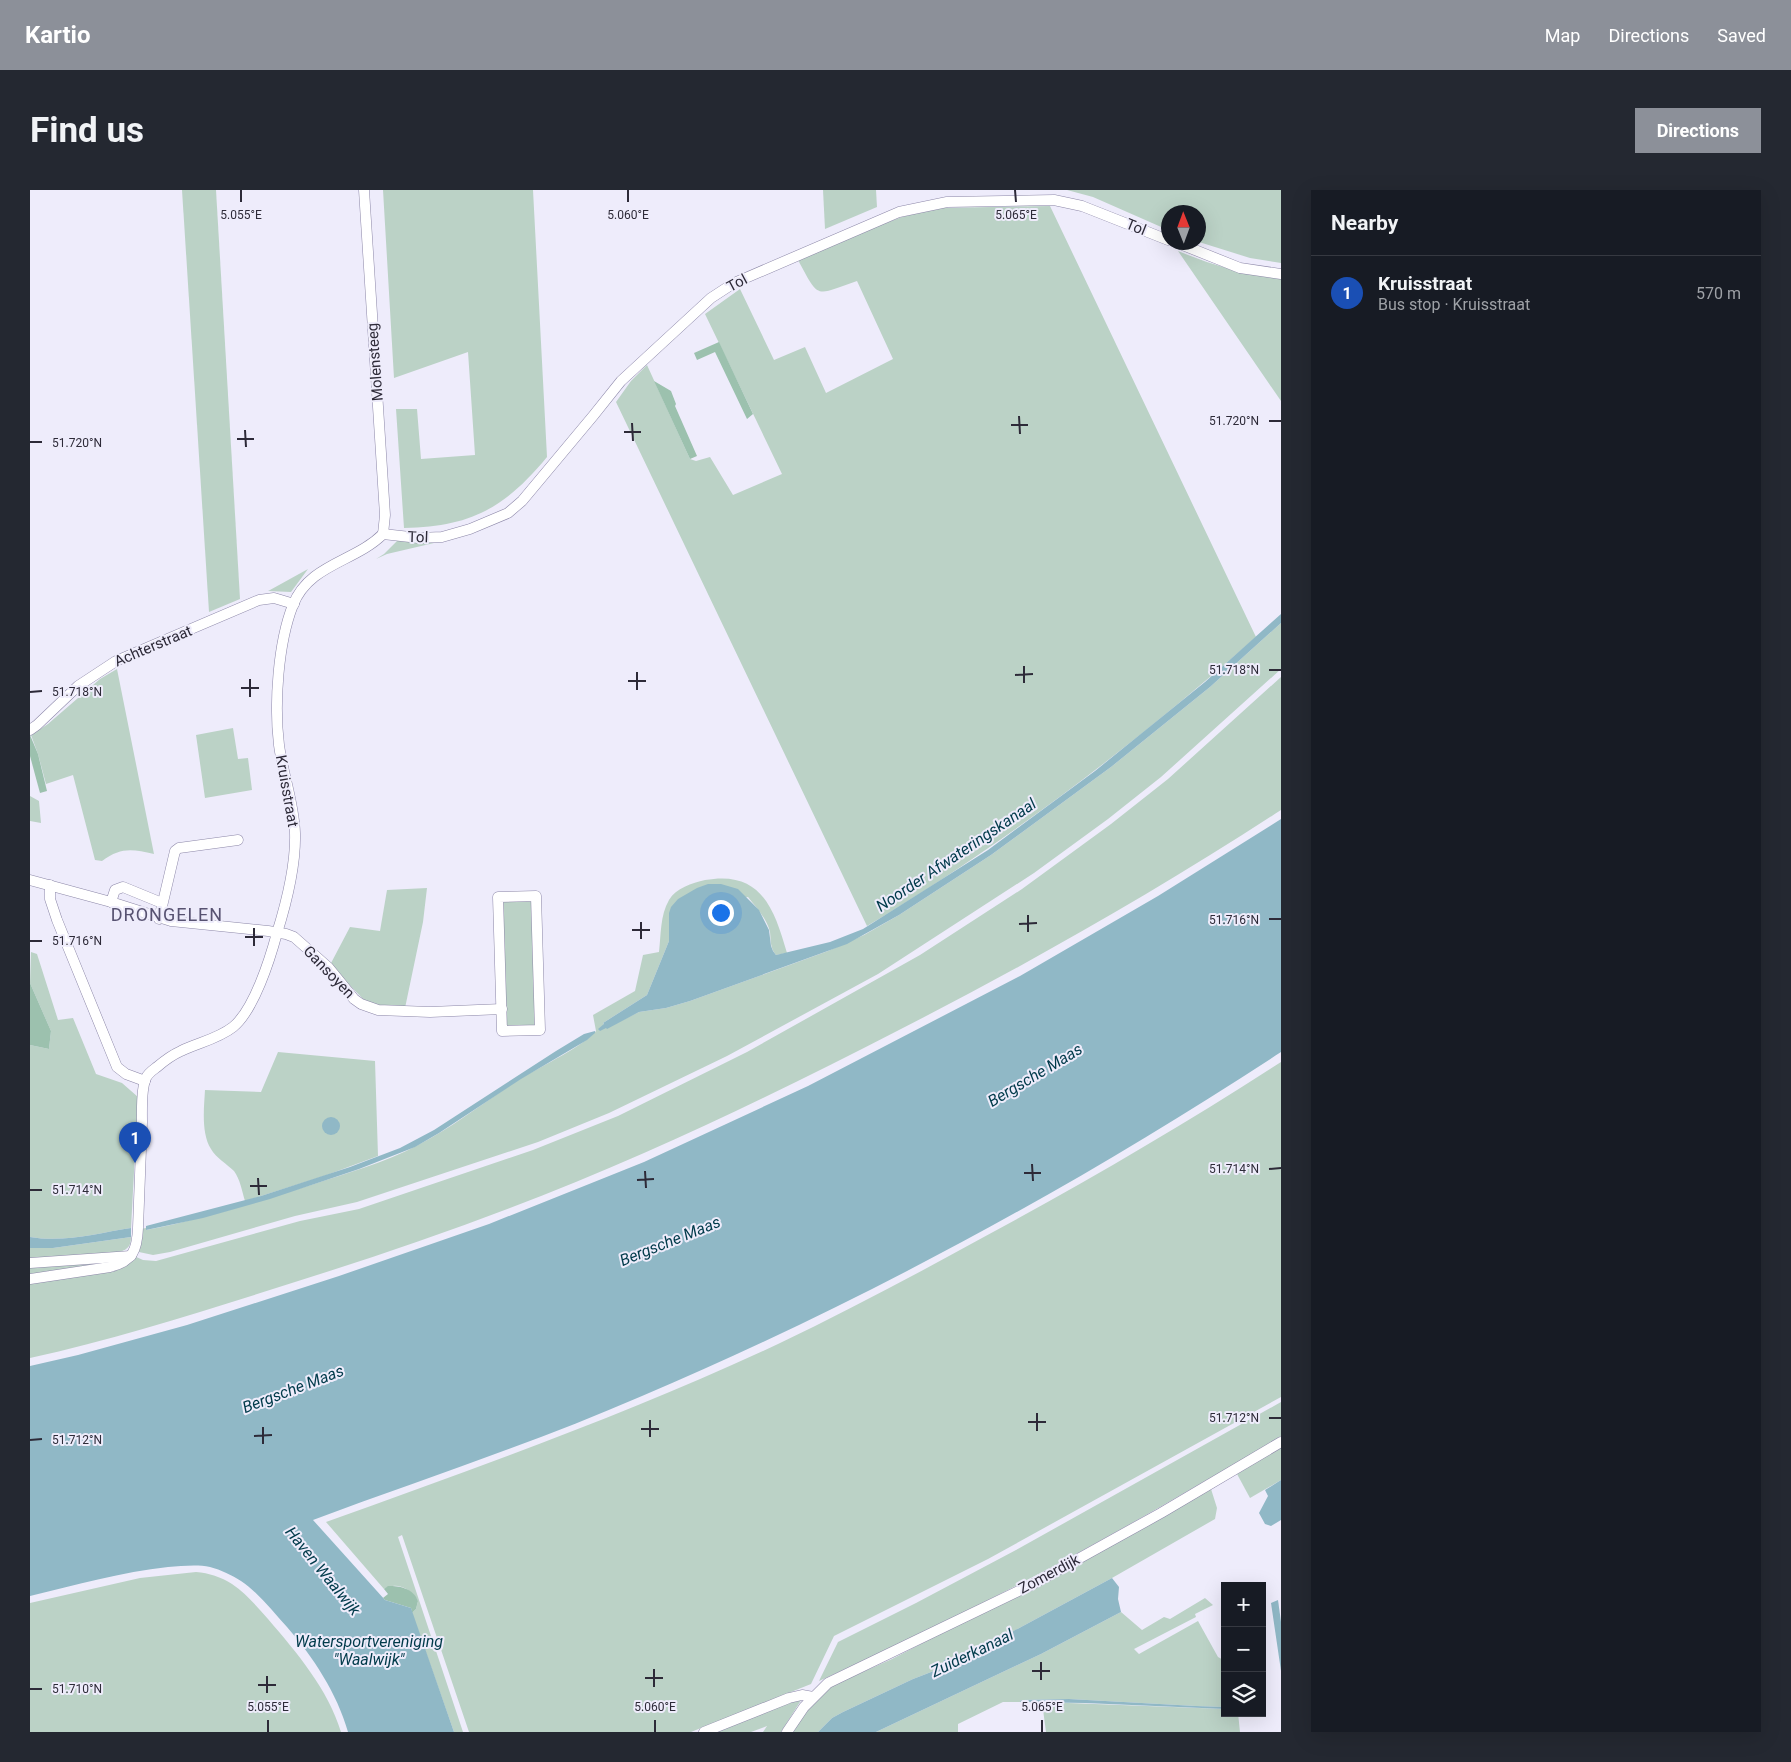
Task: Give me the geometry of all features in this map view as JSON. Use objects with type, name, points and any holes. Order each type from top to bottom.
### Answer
[{"type":"street","name":"Molensteeg","points":[[364,190],[385,515],[383,534]]},
{"type":"street","name":"Tol","points":[[383,534],[419,538],[442,538],[470,530],[508,513],[522,501],[621,381],[711,298],[734,283],[899,212],[947,202],[1054,200],[1082,206],[1161,237]]},
{"type":"street","points":[[1195,250],[1240,268],[1281,274]]},
{"type":"street","name":"Kruisstraat","points":[[145,1081],[152,1071],[180,1051],[227,1031],[239,1021],[258,988],[277,933],[293,867],[295,846],[292,808],[279,746],[277,720],[279,680],[286,626],[303,587],[319,572],[367,548],[383,534]]},
{"type":"street","name":"Achterstraat","points":[[30,730],[78,686],[116,661],[259,600],[274,598],[294,604]]},
{"type":"street","points":[[159,919],[175,851],[178,848],[238,840]]},
{"type":"street","name":"Gansoyen","points":[[30,880],[111,902],[159,919],[277,933],[294,937],[328,967],[354,999],[378,1010],[430,1012],[502,1009]]},
{"type":"street","points":[[30,1279],[110,1268],[131,1256],[137,1243],[142,1104],[145,1081],[126,1074],[117,1067],[57,920],[50,899],[50,885]]},
{"type":"street","points":[[111,902],[115,890],[123,887],[162,903]]},
{"type":"street","points":[[536,896],[540,1030],[502,1031],[502,1009],[498,897],[536,896]]},
{"type":"street","points":[[30,1263],[131,1256]]},
{"type":"street","name":"Zomerdijk","points":[[787,1732],[813,1697],[828,1683],[966,1617],[1060,1569],[1161,1513],[1281,1442]]},
{"type":"street","points":[[704,1732],[789,1698],[802,1695],[813,1697]]},
{"type":"green space","points":[[182,190],[216,190],[240,599],[209,612]]},
{"type":"green space","points":[[383,190],[533,190],[547,457],[532,475],[501,502],[467,519],[448,524],[404,528],[396,409],[417,409],[421,459],[475,455],[468,352],[394,378]]},
{"type":"green space","points":[[823,190],[876,190],[877,207],[825,229]]},
{"type":"green space","points":[[1067,190],[1281,190],[1281,263],[1250,258],[1206,244],[1206,205],[1161,205],[1161,227],[1093,197]]},
{"type":"green space","points":[[1050,206],[1256,637],[1164,716],[1068,790],[969,861],[867,926],[616,402],[631,381],[647,365],[690,459],[696,461],[710,457],[733,495],[782,474],[705,314],[740,289],[774,360],[805,347],[826,393],[893,359],[857,281],[826,291],[820,291],[811,283],[798,260],[845,238],[902,217],[937,208]]},
{"type":"green space","points":[[1178,251],[1229,269],[1281,278],[1281,401]]},
{"type":"green space","points":[[719,342],[753,414],[747,419],[715,352],[697,360],[694,353]]},
{"type":"green space","points":[[654,381],[671,391],[675,406],[697,456],[690,459]]},
{"type":"green space","points":[[398,540],[434,543],[387,554],[376,559]]},
{"type":"green space","points":[[308,569],[291,592],[268,591],[270,590]]},
{"type":"green space","points":[[1281,623],[1281,669],[1161,777],[1108,819],[1034,873],[878,974],[727,1056],[609,1113],[538,1142],[357,1202],[295,1216],[170,1252],[153,1255],[139,1252],[140,1229],[146,1228],[146,1230],[167,1226],[250,1204],[352,1172],[405,1151],[432,1138],[523,1077],[583,1042],[596,1031],[593,1015],[635,991],[643,955],[659,952],[662,919],[666,906],[676,892],[685,887],[705,880],[724,878],[740,881],[752,887],[770,907],[777,921],[787,953],[776,955],[771,944],[770,932],[766,922],[748,897],[669,913],[669,941],[647,995],[603,1023],[606,1028],[639,1012],[666,1008],[690,1001],[828,951],[864,935],[899,915],[991,855],[1111,767],[1210,687]]},
{"type":"green space","points":[[117,669],[154,854],[127,850],[115,853],[102,861],[95,860],[73,775],[46,784],[31,735],[48,724],[100,679]]},
{"type":"green space","points":[[1281,677],[1281,810],[1140,898],[997,979],[741,1109],[558,1189],[427,1238],[339,1268],[163,1323],[97,1342],[30,1358],[30,1281],[134,1256],[143,1260],[156,1261],[300,1221],[359,1209],[533,1150],[618,1116],[747,1052],[920,955],[1022,889],[1111,824],[1168,779]]},
{"type":"green space","points":[[233,728],[238,759],[248,758],[252,790],[205,798],[196,735]]},
{"type":"green space","points":[[30,735],[38,754],[47,791],[40,793],[30,756]]},
{"type":"green space","points":[[30,796],[39,801],[41,823],[30,821]]},
{"type":"green space","points":[[427,888],[423,922],[405,1008],[366,1002],[330,965],[350,927],[380,931],[387,890]]},
{"type":"green space","points":[[528,899],[533,902],[536,1024],[510,1028],[505,1026],[502,902]]},
{"type":"green space","points":[[31,952],[37,954],[58,1020],[73,1018],[96,1074],[122,1083],[138,1097],[131,1228],[68,1238],[43,1239],[30,1237],[30,1045],[49,1049],[51,1031],[30,983]]},
{"type":"green space","points":[[30,983],[51,1031],[49,1049],[30,1045]]},
{"type":"green space","points":[[278,1052],[375,1061],[378,1156],[324,1176],[245,1201],[236,1174],[216,1155],[208,1143],[204,1120],[205,1090],[261,1092]]},
{"type":"green space","points":[[1281,1062],[1281,1397],[988,1559],[834,1636],[811,1684],[691,1732],[469,1732],[402,1535],[398,1537],[463,1732],[454,1732],[412,1613],[416,1609],[418,1601],[412,1593],[399,1586],[384,1589],[326,1522],[611,1416],[723,1369],[830,1319],[1058,1196],[1171,1131]]},
{"type":"green space","points":[[131,1237],[128,1247],[120,1252],[30,1259],[30,1248],[53,1248]]},
{"type":"green space","points":[[108,1262],[30,1275],[30,1266]]},
{"type":"green space","points":[[1281,1402],[1281,1436],[1265,1446],[1030,1579],[904,1642],[819,1681],[838,1642],[1016,1550]]},
{"type":"green space","points":[[1281,1447],[1281,1480],[1250,1498],[1237,1474]]},
{"type":"green space","points":[[1211,1489],[1217,1508],[1215,1519],[1112,1578],[988,1645],[945,1660],[939,1669],[913,1679],[843,1712],[832,1718],[818,1732],[791,1732],[801,1716],[833,1685],[892,1659],[1101,1550]]},
{"type":"green space","points":[[196,1572],[210,1574],[228,1582],[242,1592],[268,1619],[320,1686],[341,1732],[30,1732],[30,1603],[140,1578]]},
{"type":"green space","points":[[388,1586],[401,1587],[413,1593],[418,1601],[416,1609],[412,1613],[411,1608],[385,1600],[383,1598],[388,1594],[384,1589]]},
{"type":"green space","points":[[1205,1598],[1213,1605],[1195,1614],[1196,1617],[1134,1649],[1139,1654],[1198,1621],[1218,1657],[1221,1659],[1221,1707],[1069,1699],[1021,1700],[1020,1702],[1003,1702],[958,1724],[958,1732],[876,1732],[1041,1654],[1121,1612],[1142,1630],[1164,1617],[1170,1619]]},
{"type":"green space","points":[[805,1694],[781,1732],[763,1732],[767,1726],[751,1732],[707,1732]]},
{"type":"green space","points":[[1042,1702],[1221,1709],[1221,1717],[1238,1717],[1240,1732],[1046,1732]]},
{"type":"water","points":[[1281,614],[1281,623],[1210,687],[1111,767],[991,855],[899,915],[847,944],[690,1001],[666,1008],[639,1012],[607,1029],[600,1031],[598,1029],[603,1023],[647,995],[669,941],[669,913],[671,907],[678,899],[708,884],[721,884],[738,889],[759,910],[769,930],[771,946],[776,955],[830,942],[863,929],[988,850],[1095,771],[1205,682]]},
{"type":"water","points":[[1281,819],[1281,1052],[1127,1148],[1048,1194],[969,1238],[807,1321],[601,1413],[313,1520],[385,1600],[411,1608],[454,1732],[348,1732],[331,1690],[315,1663],[297,1639],[254,1591],[234,1577],[214,1568],[189,1566],[151,1569],[99,1579],[30,1596],[30,1366],[187,1325],[339,1276],[489,1224],[644,1162],[808,1086],[1020,976],[1158,896]]},
{"type":"water","points":[[595,1031],[587,1040],[521,1079],[415,1147],[359,1169],[270,1199],[203,1218],[146,1230],[146,1226],[261,1196],[350,1167],[400,1148],[434,1130],[584,1034]]},
{"type":"water","points":[[331,1117],[337,1120],[340,1126],[337,1132],[331,1135],[325,1132],[322,1126],[325,1120]]},
{"type":"water","points":[[131,1228],[131,1237],[53,1248],[30,1248],[30,1237],[43,1239],[68,1238]]},
{"type":"water","points":[[1281,1480],[1281,1520],[1271,1526],[1265,1524],[1259,1513],[1268,1496],[1265,1490]]},
{"type":"water","name":"Zuiderkanaal","points":[[1112,1578],[1119,1587],[1118,1599],[1121,1612],[1041,1654],[876,1732],[818,1732],[832,1718],[843,1712],[913,1679],[939,1669],[942,1667],[944,1660],[980,1649]]},
{"type":"water","points":[[1278,1600],[1281,1622],[1281,1671],[1271,1603]]},
{"type":"water","points":[[1069,1699],[1221,1707],[1221,1709],[1020,1702],[1021,1700]]},
{"type":"place","name":"Kruisstraat","points":[[135,1163]]},
{"type":"district","name":"DRONGELEN","points":[[167,914]]},
{"type":"water label","name":"Noorder Afwateringskanaal","points":[[956,855]]},
{"type":"water label","name":"Bergsche Maas","points":[[1035,1075]]},
{"type":"water label","name":"Bergsche Maas","points":[[670,1241]]},
{"type":"water label","name":"Bergsche Maas","points":[[293,1389]]},
{"type":"water label","name":"Haven Waalwijk","points":[[323,1571]]},
{"type":"water label","name":"Watersportvereniging \"Waalwijk\"","points":[[369,1650]]}]
